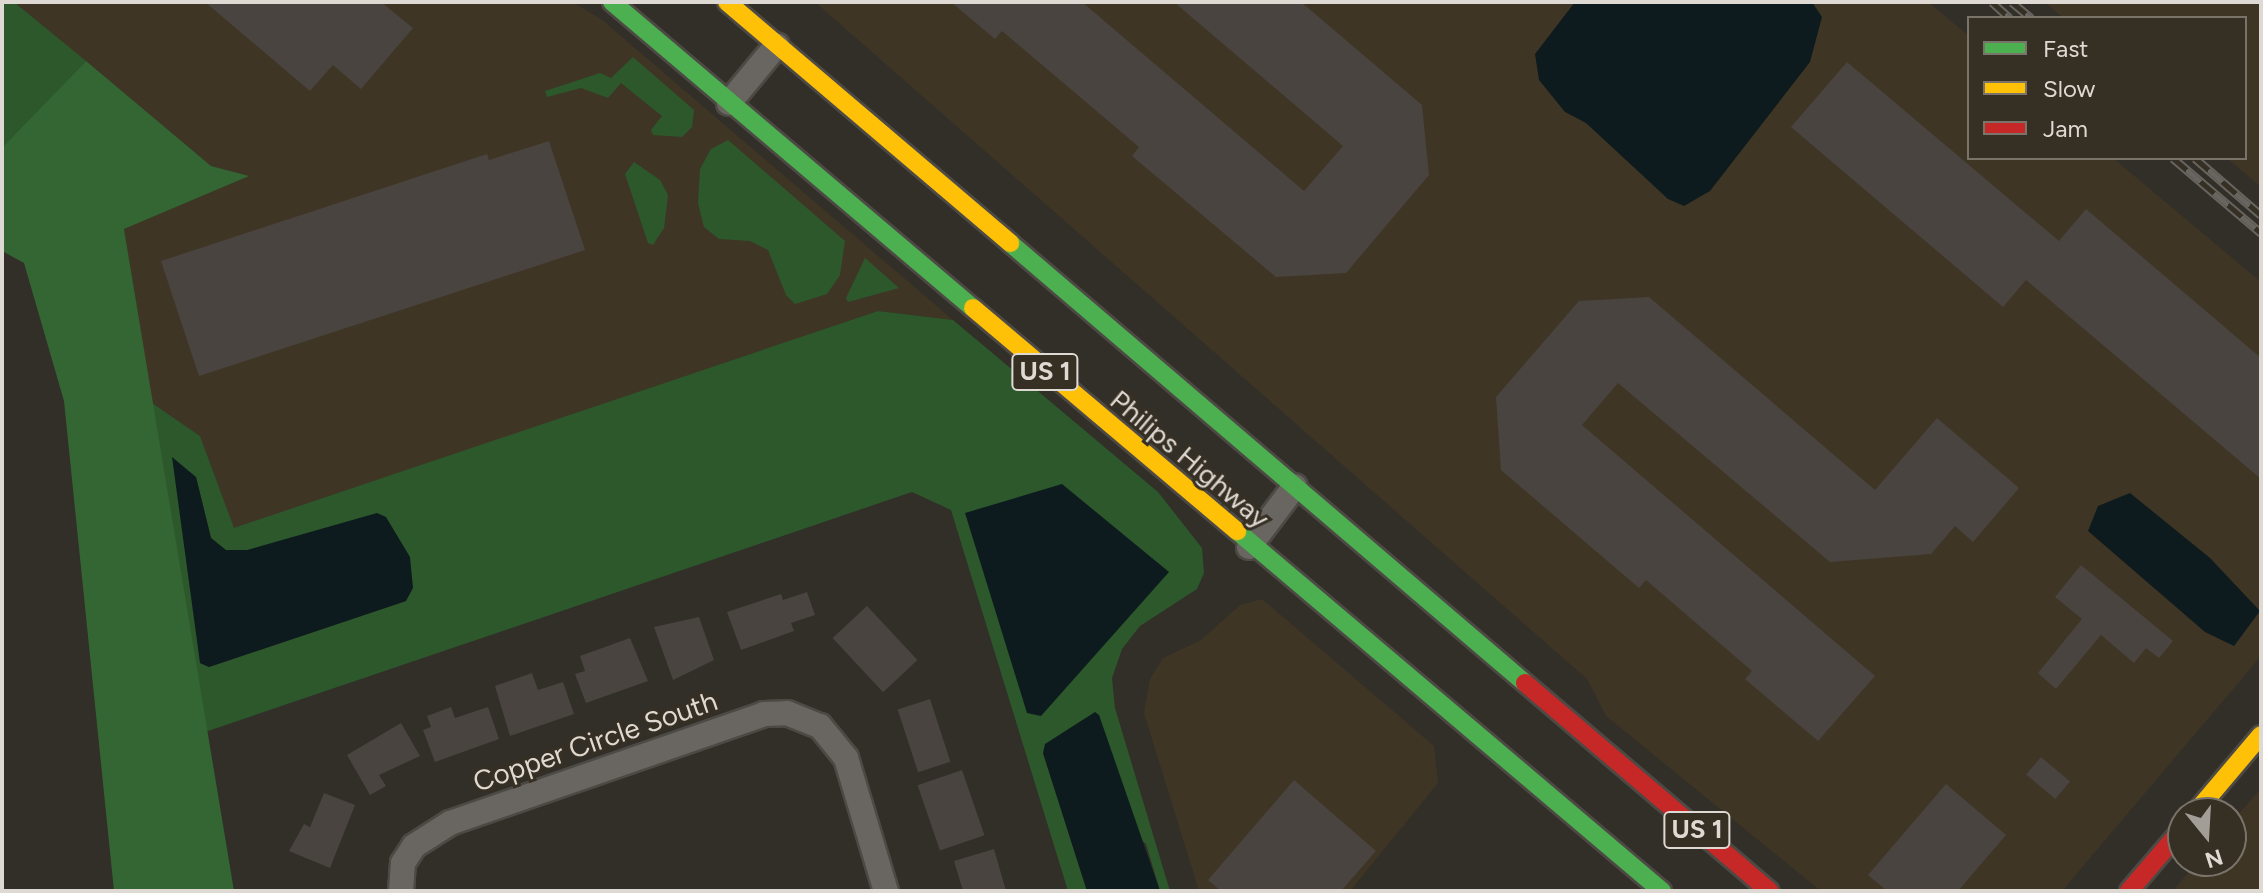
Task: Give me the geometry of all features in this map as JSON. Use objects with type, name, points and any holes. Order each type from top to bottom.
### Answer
[{"type":"main road","name":"Philips Highway","points":[[612,2],[1249,547],[1662,891]]},
{"type":"main road","name":"Philips Highway","points":[[727,2],[1769,891]]},
{"type":"main road","points":[[2209,797],[2261,735]]},
{"type":"main road","points":[[2129,891],[2167,847]]},
{"type":"street","points":[[729,103],[777,45]]},
{"type":"street","points":[[1249,547],[1295,486]]},
{"type":"street","name":"Copper Circle South","points":[[401,891],[403,863],[414,846],[450,823],[764,714],[787,713],[820,726],[846,758],[886,891]]},
{"type":"shaded area","points":[[14,2],[572,2],[601,19],[953,320],[878,311],[234,529],[200,436],[152,403],[124,229],[248,176],[211,166]]},
{"type":"shaded area","points":[[815,2],[1928,2],[1967,34],[1967,160],[2115,160],[2261,282],[2261,656],[2062,891],[1821,891],[1606,716],[1587,679]]},
{"type":"shaded area","points":[[1575,2],[1812,2],[1822,17],[1810,62],[1710,191],[1684,206],[1668,199],[1586,123],[1565,112],[1539,80],[1535,54]]},
{"type":"shaded area","points":[[2045,2],[2261,2],[2261,187],[2229,160],[2247,160],[2247,16],[2061,16]]},
{"type":"shaded area","points":[[172,457],[196,477],[211,538],[226,550],[247,550],[377,513],[386,517],[410,557],[413,588],[406,601],[209,667],[200,663]]},
{"type":"shaded area","points":[[1062,484],[1169,572],[1041,716],[1027,713],[965,513]]},
{"type":"shaded area","points":[[2130,493],[2210,558],[2260,611],[2234,646],[2205,632],[2088,531],[2098,506]]},
{"type":"shaded area","points":[[1262,599],[1434,746],[1438,783],[1350,891],[1199,891],[1144,713],[1150,679],[1163,658],[1201,640],[1240,605]]},
{"type":"shaded area","points":[[1095,712],[1099,715],[1160,891],[1087,891],[1043,753],[1045,744]]},
{"type":"shaded area","points":[[2261,788],[2261,891],[2173,891],[2185,877],[2247,877],[2247,804]]},
{"type":"green space","points":[[2,2],[14,2],[86,61],[3,148]]},
{"type":"green space","points":[[633,57],[694,110],[692,127],[682,137],[653,135],[651,130],[662,116],[621,83],[608,98],[581,88],[547,97],[545,91],[600,73],[611,78]]},
{"type":"green space","points":[[86,61],[211,166],[249,176],[124,229],[234,891],[114,891],[64,401],[24,263],[2,251],[2,148]]},
{"type":"green space","points":[[728,140],[845,241],[840,275],[827,294],[795,304],[786,295],[768,250],[750,241],[719,239],[704,227],[698,203],[700,169],[711,149]]},
{"type":"green space","points":[[634,162],[660,180],[668,195],[664,228],[653,245],[648,243],[625,174]]},
{"type":"green space","points":[[865,258],[899,288],[848,302],[846,298]]},
{"type":"green space","points":[[878,311],[953,320],[1158,492],[1202,548],[1204,573],[1197,589],[1140,626],[1122,649],[1112,678],[1115,708],[1170,891],[1160,891],[1146,844],[1043,753],[1087,891],[1068,891],[951,510],[912,492],[205,732],[152,403],[200,436],[234,528]],"holes":[[[196,477],[211,538],[225,550],[247,550],[406,601],[209,667],[200,663]]]},
{"type":"building","points":[[205,2],[381,2],[413,28],[361,89],[333,65],[310,91]]},
{"type":"building","points":[[951,2],[1082,2],[1304,191],[1343,146],[1174,2],[1301,2],[1422,105],[1429,175],[1346,273],[1276,277],[1132,156],[1139,147],[1002,31],[995,39]]},
{"type":"building","points":[[1847,62],[2059,241],[2086,209],[2261,358],[2261,479],[2026,280],[2003,307],[1791,127]]},
{"type":"building","points":[[549,141],[585,250],[199,376],[161,261],[487,154],[489,160]]},
{"type":"building","points":[[1649,297],[1875,490],[1937,418],[2019,488],[1973,542],[1955,526],[1931,554],[1830,562],[1618,383],[1582,425],[1875,676],[1818,741],[1745,679],[1752,671],[1646,580],[1639,588],[1501,470],[1496,397],[1579,301]]},
{"type":"building","points":[[2081,565],[2173,641],[2159,658],[2146,648],[2134,663],[2101,635],[2056,689],[2038,673],[2082,619],[2055,597]]},
{"type":"building","points":[[807,592],[815,615],[791,623],[794,631],[741,650],[727,612],[781,594],[783,600]]},
{"type":"building","points":[[867,606],[917,660],[883,692],[833,638]]},
{"type":"building","points":[[699,617],[714,660],[673,680],[654,627]]},
{"type":"building","points":[[630,638],[648,681],[586,703],[575,674],[585,671],[580,656]]},
{"type":"building","points":[[532,673],[538,690],[563,682],[574,714],[510,736],[495,686]]},
{"type":"building","points":[[930,699],[950,762],[918,772],[898,710]]},
{"type":"building","points":[[451,707],[455,718],[488,707],[499,739],[435,762],[423,730],[431,727],[427,716]]},
{"type":"building","points":[[401,723],[420,756],[379,775],[386,786],[370,795],[347,755]]},
{"type":"building","points":[[2041,757],[2070,781],[2055,799],[2026,775]]},
{"type":"building","points":[[962,770],[984,835],[940,851],[918,785]]},
{"type":"building","points":[[1294,780],[1376,851],[1341,891],[1221,891],[1208,880]]},
{"type":"building","points":[[1946,784],[2006,835],[1958,891],[1887,891],[1868,875]]},
{"type":"building","points":[[324,793],[355,805],[330,868],[289,851],[304,824],[310,827]]},
{"type":"building","points":[[994,849],[1006,891],[963,891],[954,861]]},
{"type":"railway","points":[[1992,2],[2008,16]]},
{"type":"railway","points":[[2012,2],[2029,16]]},
{"type":"railway","points":[[2175,160],[2261,233]]},
{"type":"railway","points":[[2197,160],[2261,215]]},
{"type":"traffic: fast","points":[[612,2],[973,308]]},
{"type":"traffic: fast","points":[[1010,243],[1525,683]]},
{"type":"traffic: fast","points":[[1237,531],[1662,891]]},
{"type":"traffic: slow","points":[[727,2],[1010,243]]},
{"type":"traffic: slow","points":[[973,308],[1237,531]]},
{"type":"traffic: slow","points":[[2209,797],[2261,735]]},
{"type":"traffic: jam","points":[[1525,683],[1769,891]]},
{"type":"traffic: jam","points":[[2129,891],[2167,847]]}]
